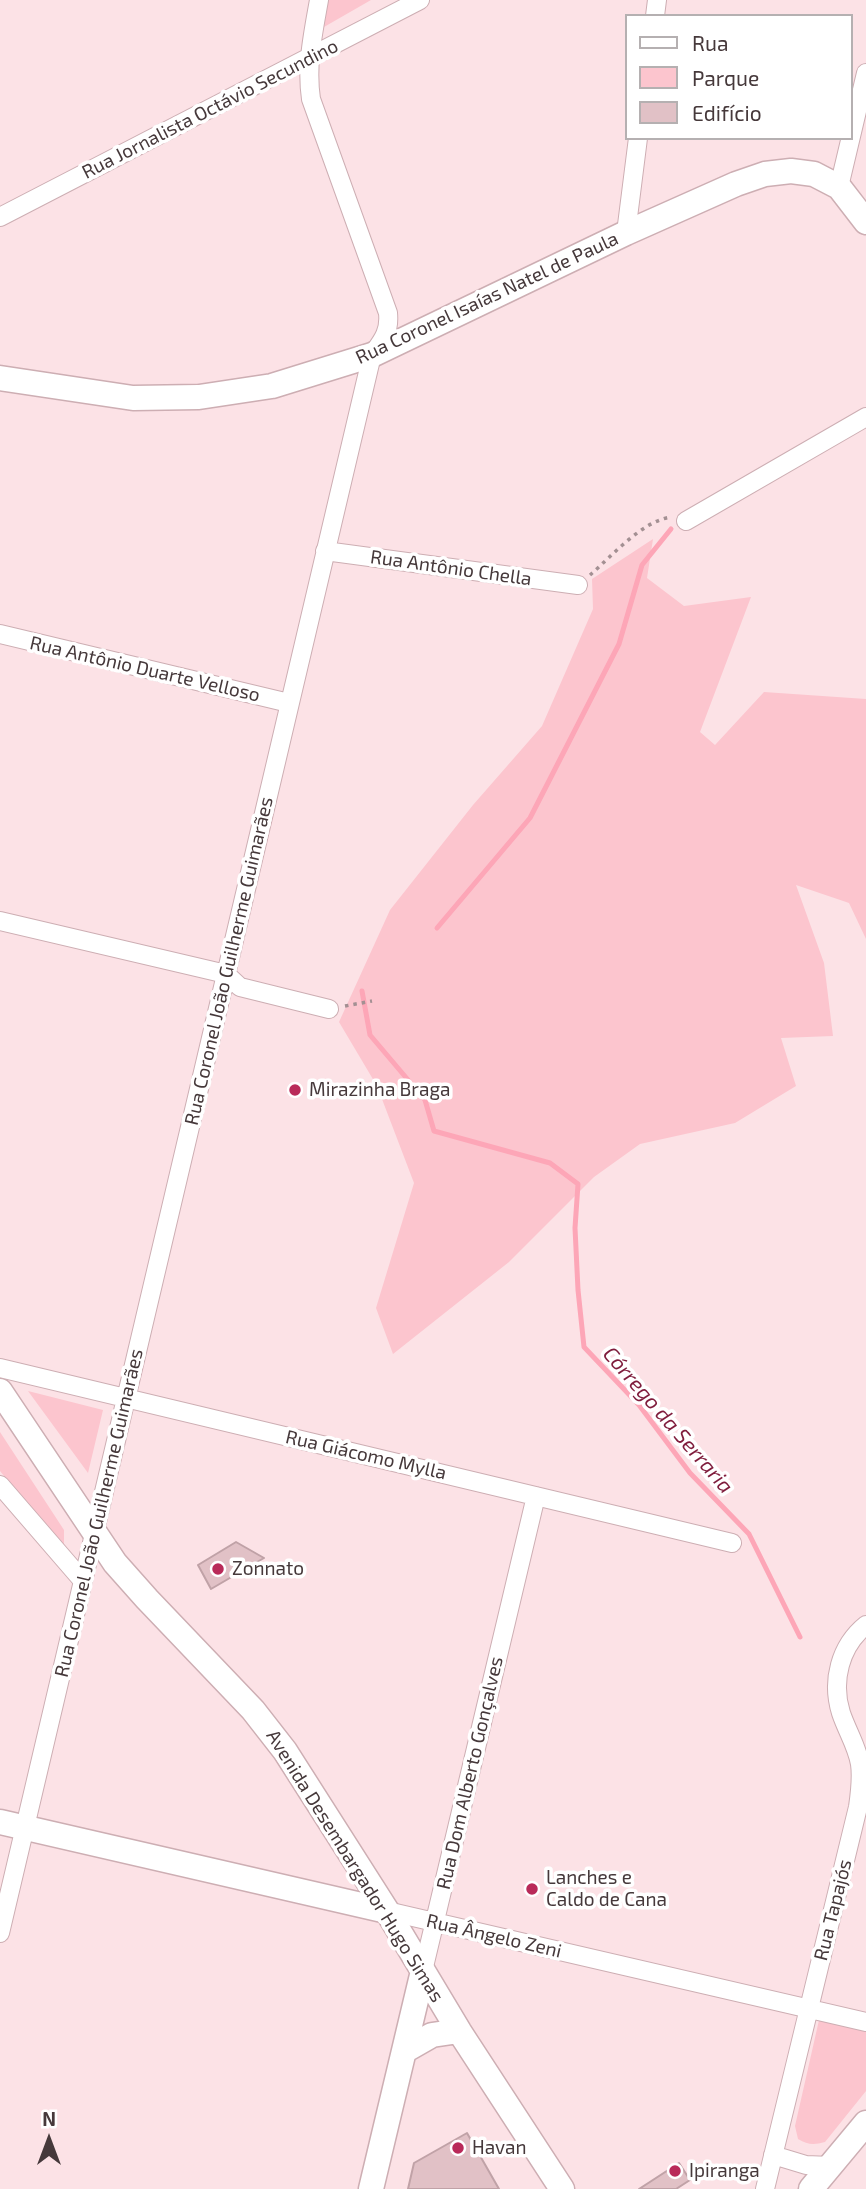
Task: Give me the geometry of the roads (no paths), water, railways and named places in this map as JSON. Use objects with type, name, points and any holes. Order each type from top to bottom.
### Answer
[{"type":"main road","name":"Rua Coronel Isaías Natel de Paula","points":[[0,379],[121,397],[231,394],[272,386],[372,355],[626,233],[736,184],[765,174],[791,171],[814,174],[839,187]]},
{"type":"main road","points":[[839,187],[866,222]]},
{"type":"main road","name":"Avenida Desembargador Hugo Simas","points":[[0,1391],[115,1563],[146,1600],[268,1728],[285,1751],[387,1911],[459,2031],[562,2189]]},
{"type":"main road","name":"Rua Ângelo Zeni","points":[[0,1822],[387,1911]]},
{"type":"main road","name":"Rua Dom Alberto Gonçalves","points":[[371,2189],[423,1971]]},
{"type":"main road","points":[[404,2051],[432,2035],[459,2031]]},
{"type":"main road","points":[[811,2189],[866,2123]]},
{"type":"street","name":"Rua Coronel João Guilherme Guimarães","points":[[0,1933],[372,355],[388,333],[388,313],[308,81],[319,0]]},
{"type":"street","name":"Rua Jornalista Octávio Secundino","points":[[0,217],[420,0]]},
{"type":"street","points":[[852,132],[866,73]]},
{"type":"street","points":[[626,233],[638,140]]},
{"type":"street","points":[[839,187],[850,140]]},
{"type":"street","points":[[686,520],[866,417]]},
{"type":"street","name":"Rua Antônio Chella","points":[[325,551],[578,585]]},
{"type":"street","name":"Rua Antônio Duarte Velloso","points":[[0,634],[289,703]]},
{"type":"street","points":[[0,921],[226,974],[240,987],[329,1009]]},
{"type":"street","name":"Rua Giácomo Mylla","points":[[0,1368],[732,1543]]},
{"type":"street","points":[[0,1485],[83,1581]]},
{"type":"street","name":"Rua Dom Alberto Gonçalves","points":[[423,1971],[536,1496]]},
{"type":"street","name":"Rua Tapajós","points":[[765,2189],[860,1793],[858,1752],[837,1697],[839,1665],[851,1640],[866,1625]]},
{"type":"street","name":"Rua Ângelo Zeni","points":[[387,1911],[866,2022]]},
{"type":"street","points":[[773,2155],[806,2165],[831,2166]]},
{"type":"waterway","points":[[437,928],[530,818],[619,644],[642,565],[671,529]]},
{"type":"waterway","name":"Córrego da Serraria","points":[[362,991],[370,1035],[425,1100],[434,1131],[550,1163],[578,1184],[575,1228],[584,1347],[639,1405],[690,1473],[749,1534],[800,1637]]},
{"type":"place","name":"Mirazinha Braga","points":[[295,1090]]},
{"type":"place","name":"Zonnato","points":[[218,1569]]},
{"type":"place","name":"Lanches e Caldo de Cana","points":[[532,1889]]},
{"type":"place","name":"Havan","points":[[458,2148]]},
{"type":"place","name":"Ipiranga","points":[[675,2171]]}]
